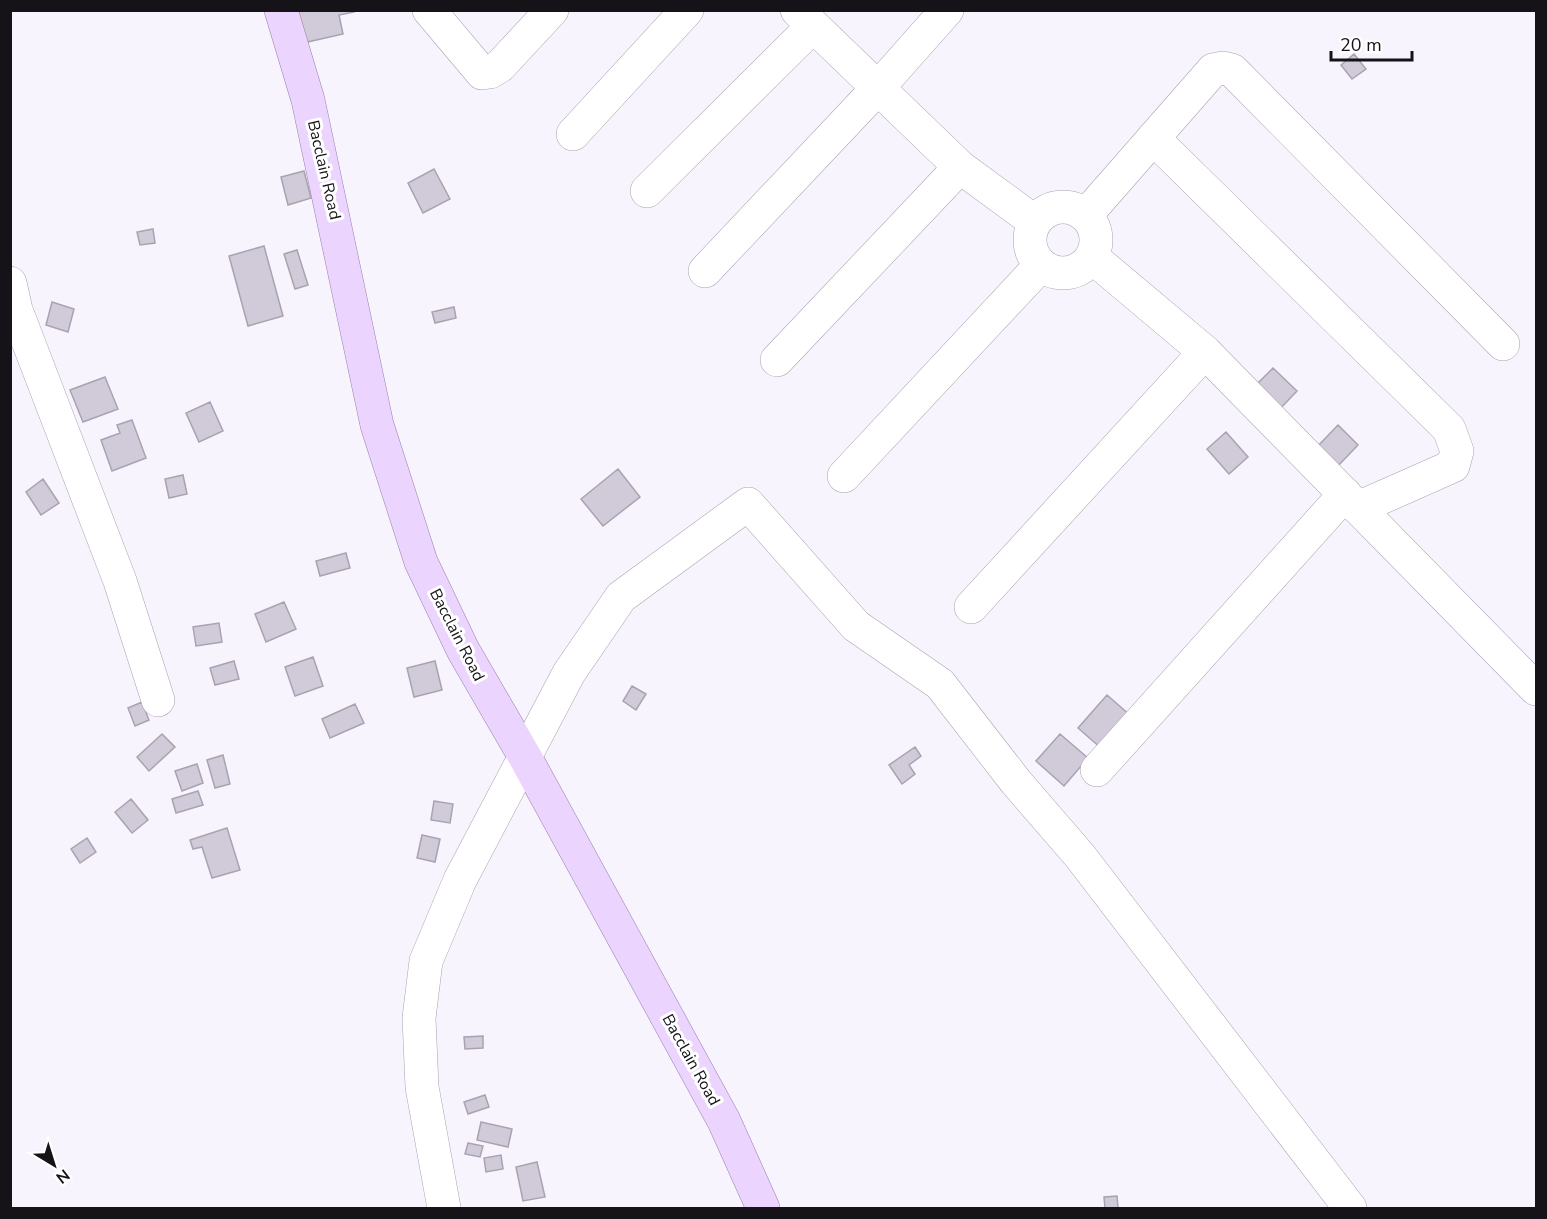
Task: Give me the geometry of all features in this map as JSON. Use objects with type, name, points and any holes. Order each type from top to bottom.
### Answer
[{"type":"main road","name":"Bacclain Road","points":[[281,10],[308,100],[377,425],[421,562],[463,650],[525,757],[724,1120],[763,1209]]},
{"type":"street","points":[[429,10],[482,73],[490,72],[500,66],[552,10]]},
{"type":"street","points":[[573,134],[687,10]]},
{"type":"street","points":[[705,271],[877,89],[946,10]]},
{"type":"street","points":[[647,191],[805,19],[960,166],[1035,222]]},
{"type":"street","points":[[1086,215],[1213,70],[1223,68],[1232,70],[1503,344]]},
{"type":"street","points":[[1097,770],[1351,501],[1454,466],[1457,451],[1449,429],[1154,138]]},
{"type":"street","points":[[777,360],[960,166]]},
{"type":"street","points":[[1064,206],[1086,215],[1097,235],[1092,257],[1074,272],[1051,271],[1041,265],[1030,245],[1035,222],[1052,208],[1064,206]]},
{"type":"street","points":[[1092,257],[1205,352],[1536,689]]},
{"type":"street","points":[[844,476],[1041,265]]},
{"type":"street","points":[[10,283],[16,310],[120,581],[159,700]]},
{"type":"street","points":[[971,607],[1205,352]]},
{"type":"street","points":[[444,1209],[422,1087],[419,1018],[426,961],[460,880],[569,673],[621,597],[748,504],[856,626],[940,684],[1016,782],[1080,856],[1350,1209]]},
{"type":"building","points":[[298,10],[353,10],[354,12],[339,15],[343,34],[303,43]]},
{"type":"building","points":[[1354,54],[1366,69],[1352,79],[1341,65]]},
{"type":"building","points":[[434,169],[450,199],[423,213],[408,183]]},
{"type":"building","points":[[304,171],[311,198],[288,205],[281,177]]},
{"type":"building","points":[[153,229],[155,243],[140,245],[137,232]]},
{"type":"building","points":[[264,246],[283,316],[248,326],[229,256]]},
{"type":"building","points":[[297,250],[308,285],[295,289],[284,254]]},
{"type":"building","points":[[52,302],[74,309],[68,332],[46,325]]},
{"type":"building","points":[[454,307],[456,318],[435,323],[432,312]]},
{"type":"building","points":[[1273,368],[1297,391],[1277,412],[1253,388]]},
{"type":"building","points":[[105,377],[118,409],[83,422],[70,390]]},
{"type":"building","points":[[210,402],[223,431],[199,442],[186,413]]},
{"type":"building","points":[[132,420],[146,458],[112,471],[101,440],[120,433],[117,425]]},
{"type":"building","points":[[1338,425],[1358,445],[1336,468],[1316,448]]},
{"type":"building","points":[[1226,432],[1248,457],[1229,474],[1207,449]]},
{"type":"building","points":[[618,469],[640,497],[603,526],[581,499]]},
{"type":"building","points":[[183,475],[187,494],[169,498],[165,479]]},
{"type":"building","points":[[43,479],[59,503],[41,515],[26,492]]},
{"type":"building","points":[[346,553],[350,568],[320,576],[316,561]]},
{"type":"building","points":[[284,602],[296,629],[266,642],[255,614]]},
{"type":"building","points":[[219,623],[222,642],[196,646],[193,627]]},
{"type":"building","points":[[313,657],[323,686],[295,696],[285,667]]},
{"type":"building","points":[[234,661],[239,679],[215,685],[210,668]]},
{"type":"building","points":[[435,661],[442,690],[414,697],[407,668]]},
{"type":"building","points":[[632,686],[646,694],[636,710],[623,701]]},
{"type":"building","points":[[1107,695],[1131,716],[1102,749],[1078,728]]},
{"type":"building","points":[[142,702],[149,720],[135,726],[128,708]]},
{"type":"building","points":[[355,704],[364,723],[330,738],[322,719]]},
{"type":"building","points":[[162,734],[175,747],[149,771],[137,757]]},
{"type":"building","points":[[1060,734],[1088,758],[1064,786],[1036,761]]},
{"type":"building","points":[[915,747],[921,756],[909,765],[915,774],[902,784],[889,765]]},
{"type":"building","points":[[223,755],[230,784],[215,788],[207,760]]},
{"type":"building","points":[[197,764],[203,783],[182,791],[175,771]]},
{"type":"building","points":[[198,791],[203,805],[176,813],[172,799]]},
{"type":"building","points":[[131,799],[148,820],[132,833],[115,812]]},
{"type":"building","points":[[434,801],[453,804],[450,823],[431,820]]},
{"type":"building","points":[[227,828],[240,870],[212,878],[202,847],[193,849],[190,840]]},
{"type":"building","points":[[422,835],[440,839],[435,862],[417,858]]},
{"type":"building","points":[[87,838],[96,852],[80,863],[71,849]]},
{"type":"building","points":[[483,1036],[483,1048],[465,1049],[464,1037]]},
{"type":"building","points":[[485,1095],[489,1107],[468,1114],[464,1102]]},
{"type":"building","points":[[481,1122],[512,1129],[508,1147],[477,1140]]},
{"type":"building","points":[[468,1143],[483,1146],[480,1157],[465,1154]]},
{"type":"building","points":[[501,1155],[503,1169],[486,1172],[484,1158]]},
{"type":"building","points":[[537,1162],[545,1197],[523,1201],[516,1167]]},
{"type":"building","points":[[1117,1196],[1118,1208],[1105,1208],[1104,1197]]}]
